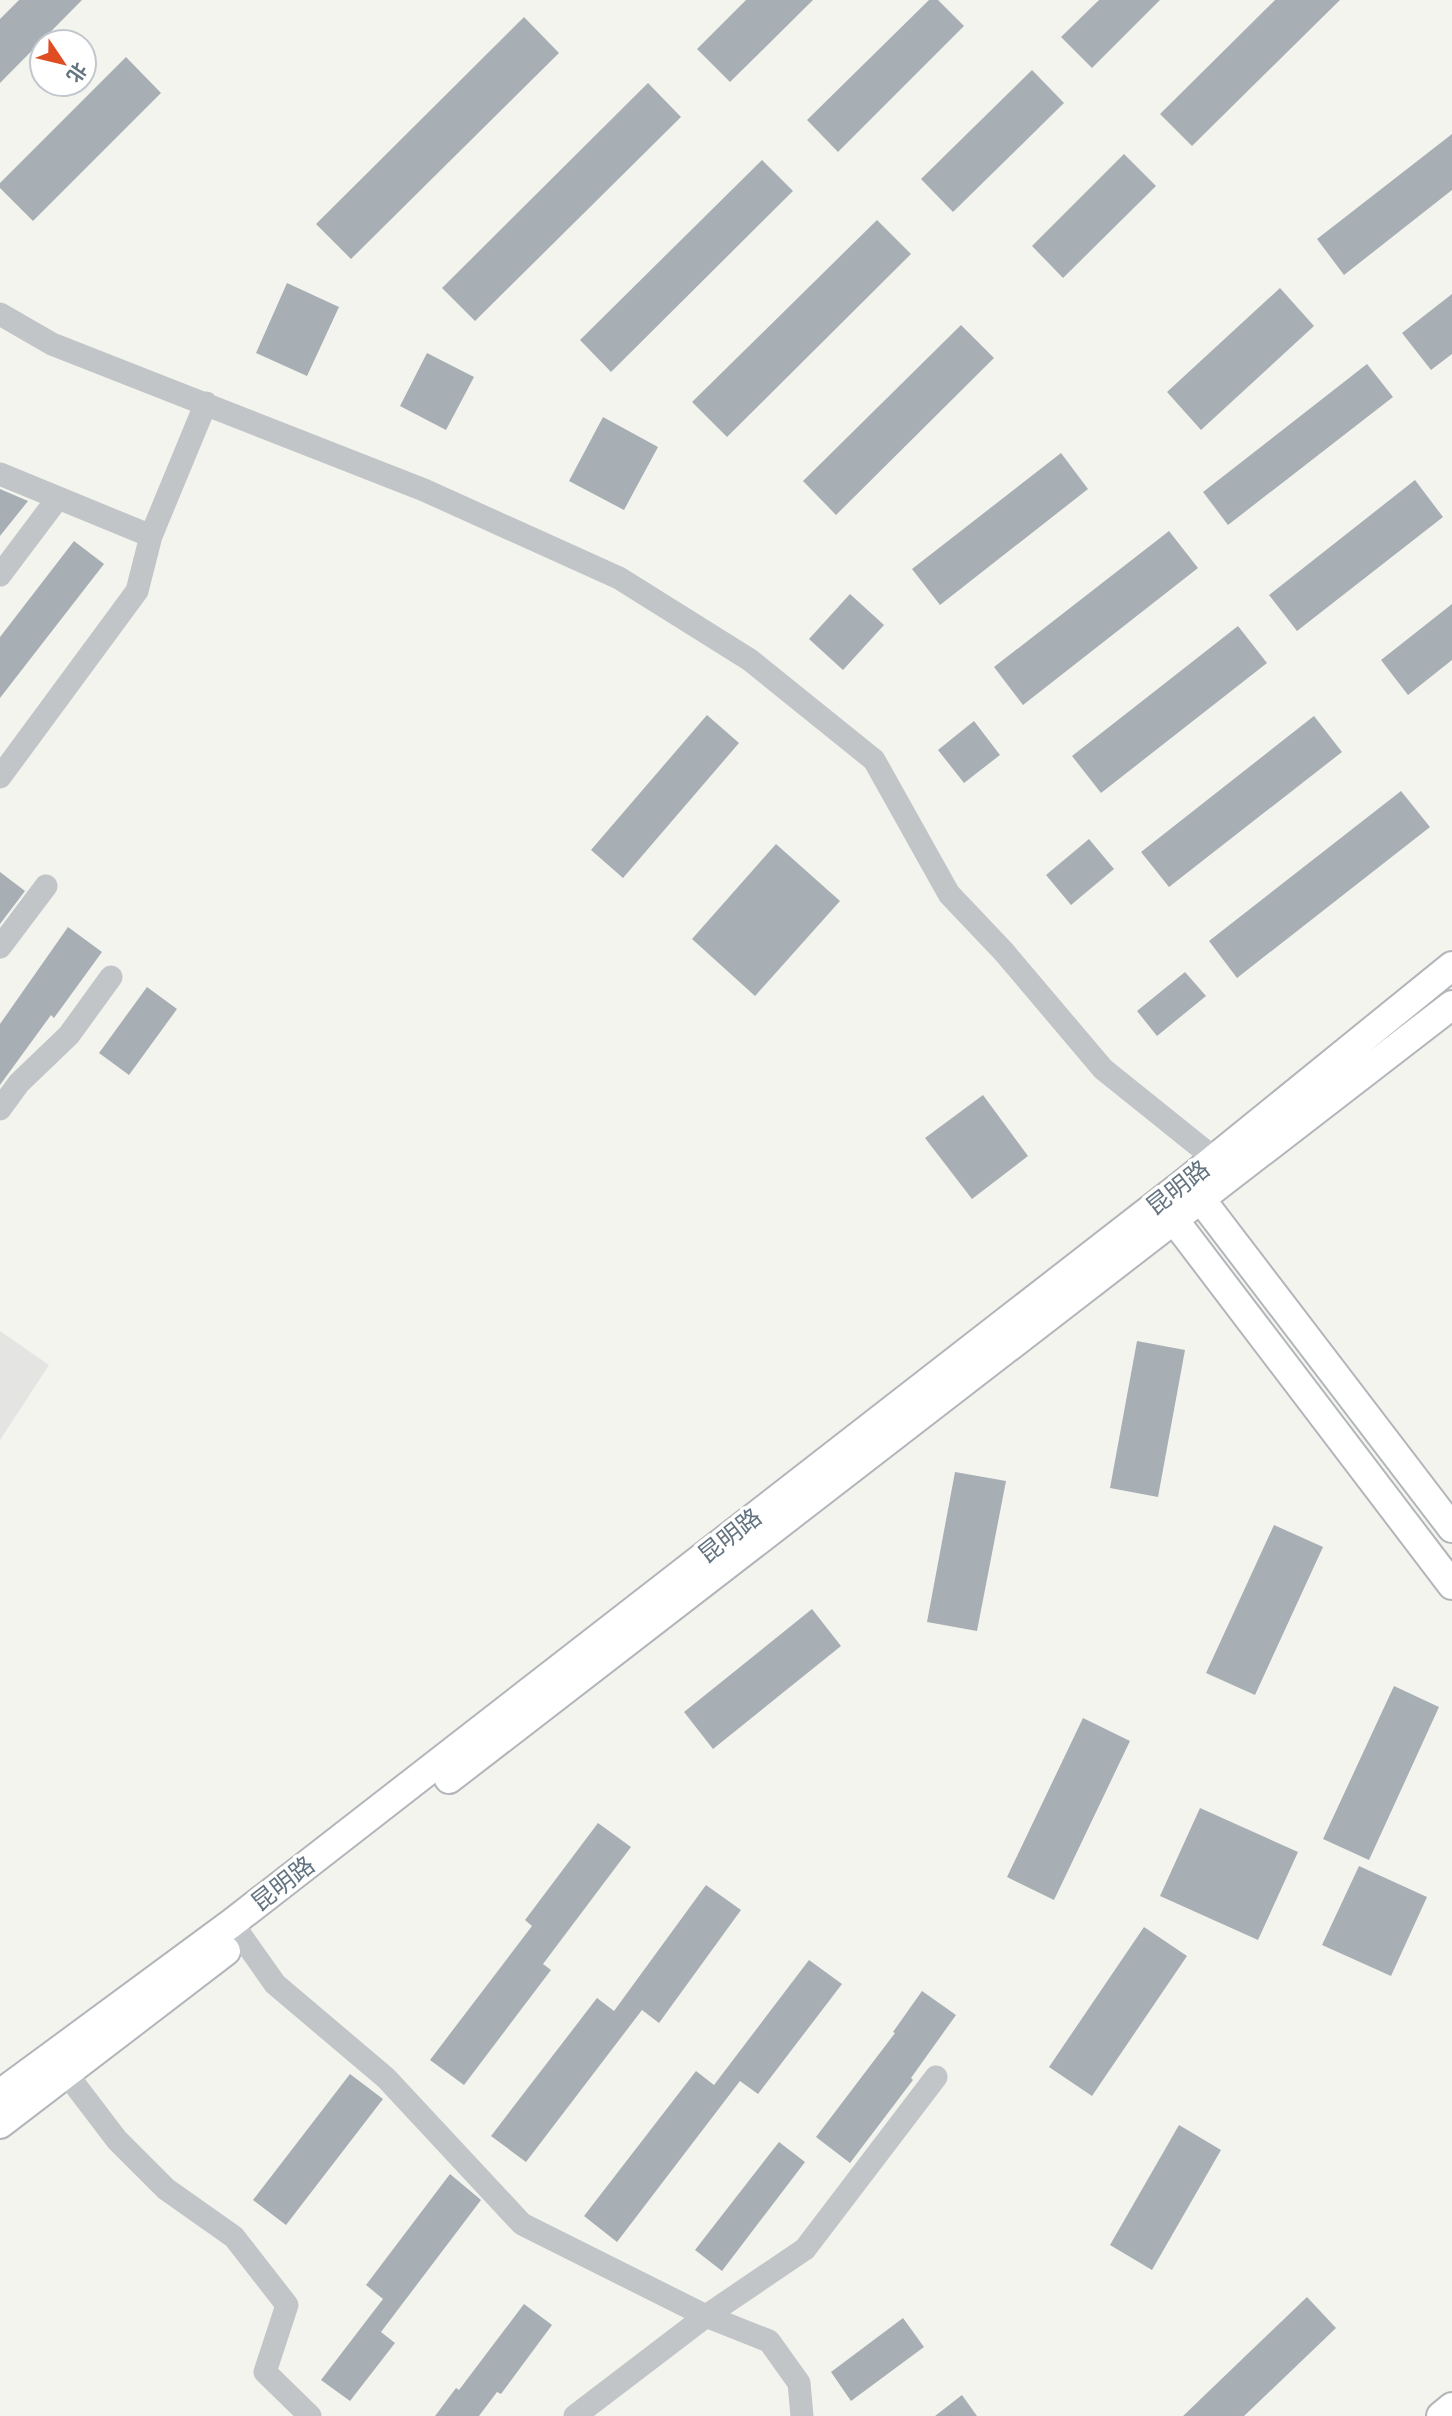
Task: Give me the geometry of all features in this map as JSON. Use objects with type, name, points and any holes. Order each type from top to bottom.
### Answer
[{"type":"main road","name":"昆明路","points":[[0,2094],[58,2064],[237,1931],[1167,1211],[1220,1169],[1452,966]]},
{"type":"main road","name":"昆明路","points":[[1220,1169],[1452,1005]]},
{"type":"main road","points":[[1194,1190],[1452,1528]]},
{"type":"main road","points":[[1167,1211],[1452,1585]]},
{"type":"main road","name":"昆明路","points":[[0,2124],[58,2064]]},
{"type":"main road","points":[[1441,2416],[1452,2407]]},
{"type":"street","points":[[0,314],[52,344],[424,490],[619,578],[750,660],[874,760],[949,894],[1004,952],[1103,1069],[1220,1169]]},
{"type":"street","points":[[0,777],[138,591],[151,536],[206,403]]},
{"type":"street","points":[[0,474],[151,536]]},
{"type":"street","points":[[0,575],[58,498]]},
{"type":"street","points":[[0,947],[46,886]]},
{"type":"street","points":[[0,1109],[19,1083],[69,1035],[111,977]]},
{"type":"street","points":[[237,1931],[275,1984],[386,2078],[522,2224],[706,2316],[769,2341],[799,2383],[802,2416]]},
{"type":"street","points":[[58,2064],[117,2140],[166,2189],[234,2237],[287,2305],[265,2372],[310,2416]]},
{"type":"street","points":[[575,2416],[706,2316],[805,2249],[936,2077]]},
{"type":"shaded area","points":[[0,1331],[49,1365],[0,1440]]},
{"type":"building","points":[[19,0],[82,0],[54,28],[28,28],[28,55],[0,83],[0,19]]},
{"type":"building","points":[[746,0],[813,0],[730,82],[697,49]]},
{"type":"building","points":[[929,0],[938,0],[964,26],[838,152],[807,120]]},
{"type":"building","points":[[1099,0],[1160,0],[1092,68],[1061,37]]},
{"type":"building","points":[[1275,0],[1340,0],[1192,146],[1160,114]]},
{"type":"building","points":[[524,17],[559,53],[351,259],[316,224]]},
{"type":"building","points":[[126,57],[161,93],[33,221],[0,188],[0,183],[85,98],[98,98],[98,85]]},
{"type":"building","points":[[1032,70],[1064,103],[953,212],[921,179]]},
{"type":"building","points":[[648,83],[681,117],[475,321],[442,288]]},
{"type":"building","points":[[1452,134],[1452,190],[1344,275],[1317,239]]},
{"type":"building","points":[[1124,154],[1156,186],[1063,278],[1032,246]]},
{"type":"building","points":[[762,160],[793,191],[611,372],[580,340]]},
{"type":"building","points":[[877,220],[911,254],[727,437],[692,402]]},
{"type":"building","points":[[287,283],[339,307],[307,376],[256,353]]},
{"type":"building","points":[[1280,288],[1314,326],[1201,430],[1167,392]]},
{"type":"building","points":[[1452,294],[1452,354],[1431,370],[1402,333]]},
{"type":"building","points":[[961,325],[994,358],[836,515],[803,481]]},
{"type":"building","points":[[427,353],[474,377],[446,430],[400,406]]},
{"type":"building","points":[[1367,364],[1393,397],[1228,525],[1203,492]]},
{"type":"building","points":[[603,417],[658,447],[624,510],[569,481]]},
{"type":"building","points":[[1061,453],[1088,489],[940,605],[912,569]]},
{"type":"building","points":[[1415,480],[1443,517],[1297,631],[1269,595]]},
{"type":"building","points":[[0,489],[28,501],[0,536]]},
{"type":"building","points":[[1169,531],[1198,568],[1023,705],[994,667]]},
{"type":"building","points":[[74,541],[104,564],[0,698],[0,637]]},
{"type":"building","points":[[850,594],[884,625],[843,670],[809,639]]},
{"type":"building","points":[[1452,604],[1452,660],[1408,695],[1381,660]]},
{"type":"building","points":[[1238,626],[1267,663],[1101,793],[1072,756]]},
{"type":"building","points":[[707,715],[739,743],[623,878],[591,850]]},
{"type":"building","points":[[1314,716],[1342,752],[1169,887],[1141,852]]},
{"type":"building","points":[[974,721],[1000,755],[964,783],[938,750]]},
{"type":"building","points":[[1401,791],[1430,827],[1237,978],[1209,941]]},
{"type":"building","points":[[1089,839],[1114,869],[1071,905],[1046,875]]},
{"type":"building","points":[[776,844],[840,901],[755,996],[692,939]]},
{"type":"building","points":[[0,872],[25,891],[0,924]]},
{"type":"building","points":[[68,927],[102,952],[54,1018],[51,1015],[0,1085],[0,1024]]},
{"type":"building","points":[[1185,972],[1206,996],[1157,1036],[1137,1011]]},
{"type":"building","points":[[147,987],[177,1009],[129,1075],[99,1053]]},
{"type":"building","points":[[983,1095],[1028,1156],[972,1199],[925,1138]]},
{"type":"building","points":[[1137,1341],[1185,1350],[1158,1497],[1110,1488]]},
{"type":"building","points":[[955,1472],[1006,1481],[977,1631],[927,1622]]},
{"type":"building","points":[[1274,1525],[1323,1547],[1255,1695],[1206,1673]]},
{"type":"building","points":[[812,1609],[841,1646],[713,1749],[684,1712]]},
{"type":"building","points":[[1394,1686],[1439,1707],[1369,1860],[1323,1839]]},
{"type":"building","points":[[1083,1718],[1130,1741],[1054,1900],[1007,1877]]},
{"type":"building","points":[[1200,1808],[1298,1852],[1258,1940],[1160,1896]]},
{"type":"building","points":[[598,1823],[631,1847],[543,1964],[551,1970],[464,2085],[430,2060],[532,1926],[525,1920]]},
{"type":"building","points":[[1359,1866],[1427,1897],[1391,1976],[1322,1945]]},
{"type":"building","points":[[706,1885],[741,1910],[659,2023],[642,2010],[526,2162],[491,2136],[597,1998],[614,2011]]},
{"type":"building","points":[[1144,1927],[1187,1956],[1092,2096],[1049,2067]]},
{"type":"building","points":[[809,1960],[842,1984],[758,2094],[740,2081],[617,2242],[584,2216],[696,2071],[714,2085]]},
{"type":"building","points":[[922,1991],[956,2015],[911,2078],[913,2080],[850,2163],[816,2137],[895,2033],[893,2032]]},
{"type":"building","points":[[350,2074],[383,2099],[286,2225],[253,2200]]},
{"type":"building","points":[[1179,2125],[1221,2150],[1152,2270],[1110,2245]]},
{"type":"building","points":[[779,2142],[805,2162],[722,2271],[695,2250]]},
{"type":"building","points":[[450,2174],[481,2200],[381,2332],[395,2343],[350,2401],[321,2380],[383,2299],[366,2285]]},
{"type":"building","points":[[1307,2297],[1336,2328],[1244,2416],[1183,2416]]},
{"type":"building","points":[[524,2304],[552,2325],[501,2394],[497,2392],[479,2416],[435,2416],[456,2388],[459,2390]]},
{"type":"building","points":[[903,2318],[924,2347],[851,2401],[831,2372]]},
{"type":"building","points":[[962,2395],[977,2416],[935,2416]]}]
